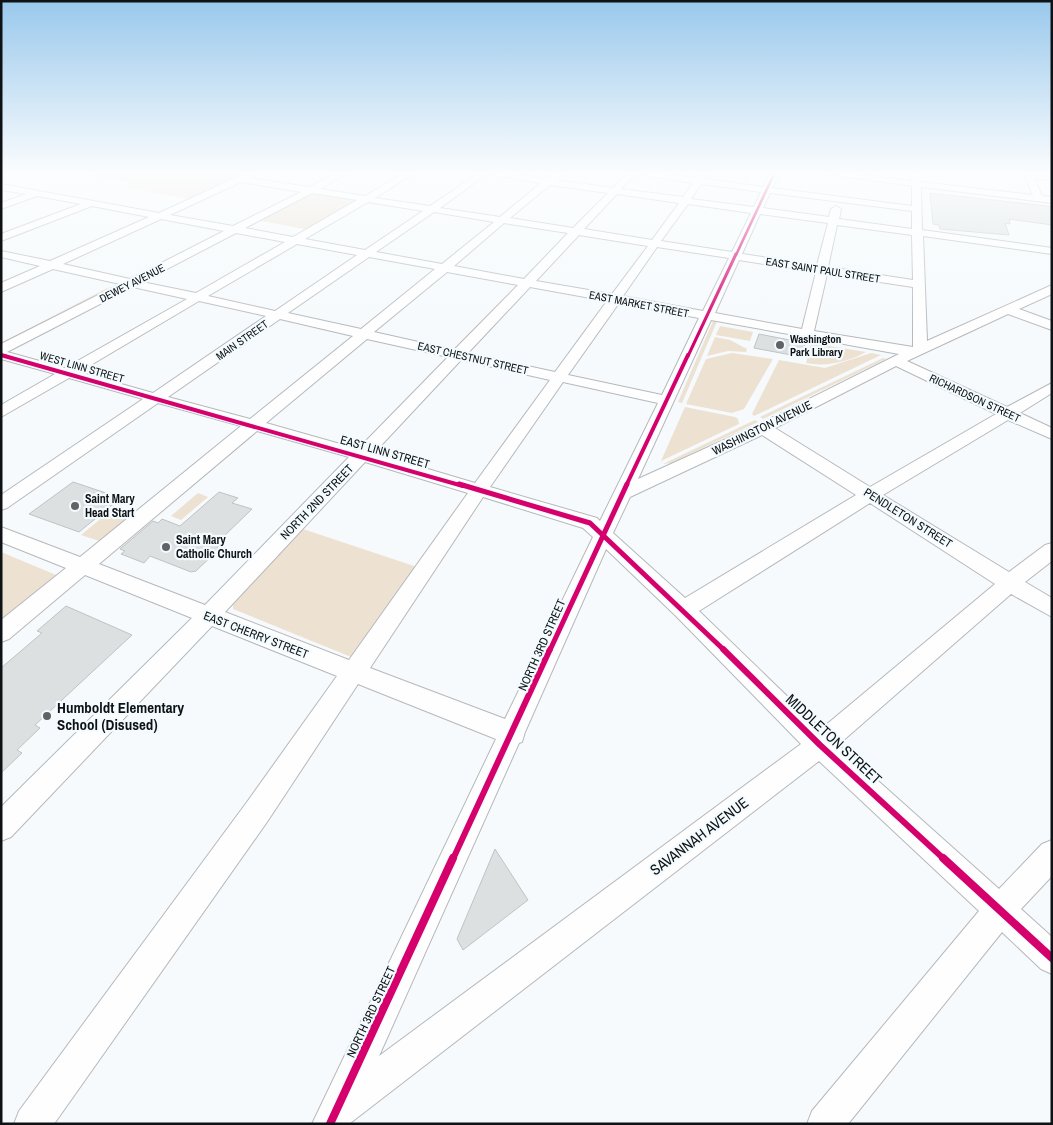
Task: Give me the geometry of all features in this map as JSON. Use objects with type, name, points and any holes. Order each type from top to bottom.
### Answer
[{"type":"street","points":[[1,238],[31,226]]},
{"type":"street","points":[[1,288],[136,226]]},
{"type":"street","name":"EAST MARKET STREET","points":[[213,226],[708,317],[917,351]]},
{"type":"street","name":"DEWEY AVENUE","points":[[1,339],[224,226]]},
{"type":"street","name":"DEWEY AVENUE","points":[[1,350],[239,226]]},
{"type":"street","points":[[1,412],[318,226]]},
{"type":"street","name":"MAIN STREET","points":[[1,504],[407,226]]},
{"type":"street","points":[[1,633],[495,226]]},
{"type":"street","name":"EAST SAINT PAUL STREET","points":[[543,226],[918,284]]},
{"type":"street","name":"NORTH 2ND STREET","points":[[1,827],[362,456],[581,226]]},
{"type":"street","points":[[32,1124],[354,673],[479,490],[667,226]]},
{"type":"street","name":"NORTH 3RD STREET","points":[[333,1116],[604,534],[708,317],[748,226]]},
{"type":"street","points":[[807,334],[832,226]]},
{"type":"street","points":[[874,226],[1052,251]]},
{"type":"street","points":[[916,226],[918,284],[917,351],[1052,289]]},
{"type":"street","name":"EAST CHESTNUT STREET","points":[[1,254],[667,401]]},
{"type":"street","points":[[1008,309],[1052,326]]},
{"type":"street","name":"WASHINGTON AVENUE","points":[[624,493],[763,428],[917,351]]},
{"type":"street","name":"WEST LINN STREET","points":[[1,355],[157,398]]},
{"type":"street","name":"RICHARDSON STREET","points":[[898,362],[1052,434]]},
{"type":"street","points":[[684,610],[871,494],[1052,387]]},
{"type":"street","name":"EAST LINN STREET","points":[[157,398],[590,523],[604,534]]},
{"type":"street","name":"PENDLETON STREET","points":[[763,428],[1052,609]]},
{"type":"street","name":"EAST CHERRY STREET","points":[[1,534],[512,734]]},
{"type":"street","name":"MIDDLETON STREET","points":[[604,534],[684,610],[820,745],[1001,909],[1052,958]]},
{"type":"street","name":"SAVANNAH AVENUE","points":[[333,1116],[820,745],[1010,583],[1052,550]]},
{"type":"street","points":[[825,1124],[1001,909],[1052,854]]},
{"type":"shaded area","points":[[291,226],[315,226],[309,230]]},
{"type":"shaded area","points":[[114,287],[7,342],[5,341],[107,288]]},
{"type":"shaded area","points":[[718,319],[682,403],[678,402],[713,321]]},
{"type":"shaded area","points":[[720,326],[753,332],[750,341],[716,335]]},
{"type":"shaded area","points":[[715,337],[730,340],[747,349],[746,352],[728,351],[707,356]]},
{"type":"shaded area","points":[[811,343],[866,352],[852,359],[837,363],[806,363]]},
{"type":"shaded area","points":[[732,353],[773,359],[744,409],[732,413],[686,404],[706,359]]},
{"type":"shaded area","points":[[871,353],[881,355],[754,416],[752,414],[779,360],[825,368]]},
{"type":"shaded area","points":[[883,358],[886,359],[763,419],[760,417]]},
{"type":"shaded area","points":[[685,407],[735,417],[738,419],[739,424],[661,461]]},
{"type":"shaded area","points":[[755,420],[758,422],[671,463],[663,464]]},
{"type":"shaded area","points":[[198,493],[208,497],[181,520],[171,516]]},
{"type":"shaded area","points":[[115,507],[136,514],[102,542],[81,535]]},
{"type":"shaded area","points":[[303,529],[420,568],[356,659],[233,609],[233,603]]},
{"type":"shaded area","points":[[1,552],[61,577],[1,626]]},
{"type":"building","points":[[939,226],[1006,226],[1009,235],[940,229]]},
{"type":"building","name":"Washington Park Library","points":[[759,334],[805,343],[802,357],[754,348]]},
{"type":"building","name":"Saint Mary Head Start","points":[[73,482],[121,498],[79,532],[29,514]]},
{"type":"building","points":[[219,492],[238,498],[232,503],[252,509],[219,541],[222,542],[217,548],[219,549],[196,571],[191,572],[150,556],[144,563],[121,554],[125,551],[120,549],[153,521],[158,523],[162,519],[180,526]]},
{"type":"building","name":"Humboldt Elementary School (Disused)","points":[[66,606],[132,635],[35,725],[40,728],[17,750],[22,753],[1,773],[1,668],[42,633],[37,631]]},
{"type":"building","points":[[495,849],[528,900],[463,950],[457,939]]},
{"type":"cycle path","points":[[330,1124],[604,533],[749,226]]},
{"type":"cycle path","points":[[1,355],[347,451],[590,523],[684,610],[820,745],[1052,958]]},
{"type":"place","name":"Washington Park Library","points":[[780,345]]},
{"type":"place","name":"Saint Mary Head Start","points":[[75,506]]},
{"type":"place","name":"Saint Mary Catholic Church","points":[[166,547]]},
{"type":"place","name":"Humboldt Elementary School (Disused)","points":[[47,716]]}]
